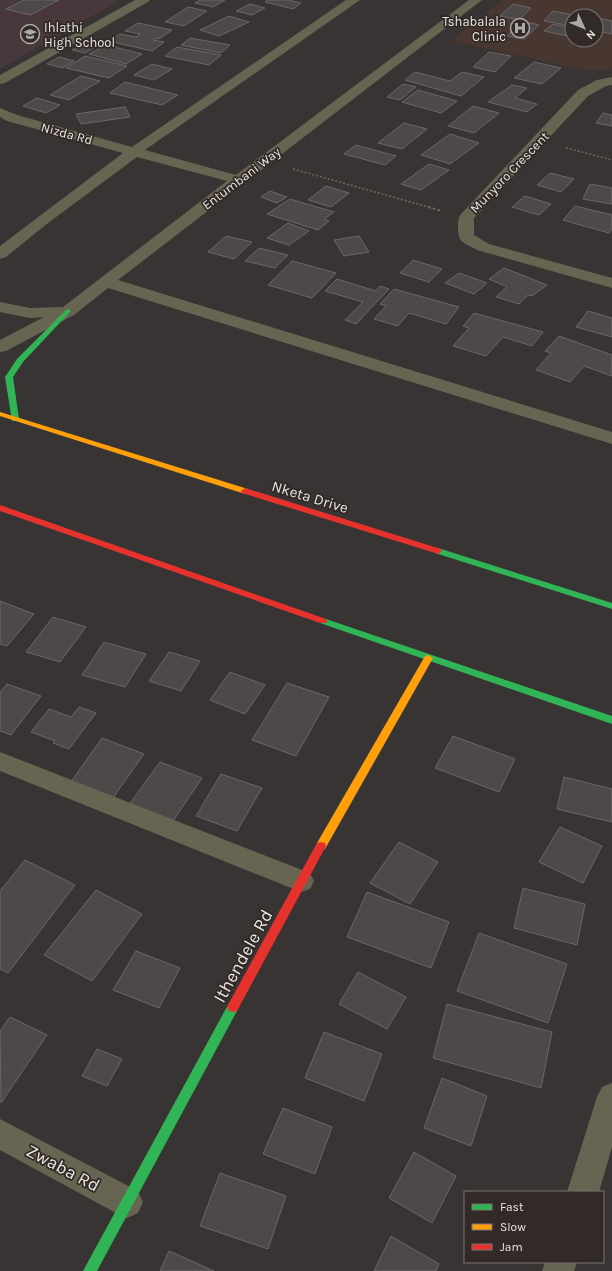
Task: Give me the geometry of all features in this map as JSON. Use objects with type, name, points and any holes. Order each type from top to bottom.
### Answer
[{"type":"street","points":[[0,80],[144,0]]},
{"type":"street","points":[[0,254],[46,216],[135,151],[354,0]]},
{"type":"street","name":"Entumbani Way","points":[[0,347],[68,311],[476,0]]},
{"type":"street","name":"Munyoro Crescent","points":[[612,81],[602,83],[583,93],[466,217],[466,237],[482,247],[612,283]]},
{"type":"street","name":"Nizda Rd","points":[[0,112],[12,118],[238,180]]},
{"type":"street","points":[[106,282],[612,438]]},
{"type":"street","points":[[0,307],[30,313],[68,311]]},
{"type":"street","points":[[15,419],[9,377],[20,361],[68,311]]},
{"type":"street","name":"Nketa Drive","points":[[0,414],[612,606]]},
{"type":"street","points":[[0,508],[428,658],[612,720]]},
{"type":"street","name":"Ithendele Rd","points":[[90,1271],[301,881],[428,658]]},
{"type":"street","points":[[0,761],[301,881]]},
{"type":"street","points":[[583,1191],[612,1097]]},
{"type":"street","name":"Zwaba Rd","points":[[0,1134],[127,1202]]},
{"type":"path","points":[[538,141],[612,160]]},
{"type":"path","points":[[263,161],[466,217]]},
{"type":"shaded area","name":"Ihlathi High School","points":[[0,0],[120,0],[0,69]]},
{"type":"shaded area","name":"Tshabalala Clinic","points":[[503,0],[612,0],[612,69],[591,71],[451,41]]},
{"type":"building","points":[[24,0],[59,0],[30,15],[6,9]]},
{"type":"building","points":[[200,0],[225,0],[213,7],[195,3]]},
{"type":"building","points":[[268,0],[288,0],[301,3],[293,9],[265,2]]},
{"type":"building","points":[[250,4],[265,8],[252,15],[236,11]]},
{"type":"building","points":[[513,4],[531,8],[519,20],[500,16]]},
{"type":"building","points":[[188,7],[207,11],[184,26],[165,22]]},
{"type":"building","points":[[553,11],[564,13],[564,25],[544,21]]},
{"type":"building","points":[[229,16],[249,22],[219,36],[200,30]]},
{"type":"building","points":[[604,20],[612,21],[612,34],[604,32]]},
{"type":"building","points":[[522,21],[539,25],[524,39],[507,36]]},
{"type":"building","points":[[138,23],[172,30],[159,39],[156,38],[153,40],[164,42],[152,51],[109,41],[120,34],[136,37],[140,34],[125,31]]},
{"type":"building","points":[[553,24],[564,26],[564,35],[544,31]]},
{"type":"building","points":[[190,38],[230,45],[221,53],[181,45]]},
{"type":"building","points":[[91,39],[104,42],[85,53],[72,50]]},
{"type":"building","points":[[106,45],[142,54],[126,64],[89,54]]},
{"type":"building","points":[[177,47],[221,55],[209,65],[165,56]]},
{"type":"building","points":[[489,52],[511,56],[495,72],[473,67]]},
{"type":"building","points":[[85,56],[127,66],[109,78],[66,68]]},
{"type":"building","points":[[59,57],[74,61],[63,68],[47,64]]},
{"type":"building","points":[[534,62],[561,68],[542,84],[514,78]]},
{"type":"building","points":[[152,64],[172,69],[154,80],[134,75]]},
{"type":"building","points":[[415,72],[450,81],[462,72],[484,77],[461,96],[405,80]]},
{"type":"building","points":[[81,76],[100,81],[69,100],[50,95]]},
{"type":"building","points":[[125,82],[178,95],[162,105],[110,93]]},
{"type":"building","points":[[403,84],[416,87],[400,100],[387,97]]},
{"type":"building","points":[[512,85],[527,88],[515,98],[537,104],[527,112],[488,102]]},
{"type":"building","points":[[418,90],[457,101],[441,113],[402,102]]},
{"type":"building","points":[[37,98],[60,105],[46,113],[23,106]]},
{"type":"building","points":[[473,106],[499,113],[474,133],[448,126]]},
{"type":"building","points":[[125,107],[130,117],[81,124],[76,114]]},
{"type":"building","points":[[603,113],[612,115],[612,126],[596,123]]},
{"type":"building","points":[[404,123],[427,129],[402,149],[378,143]]},
{"type":"building","points":[[450,134],[479,143],[450,164],[421,155]]},
{"type":"building","points":[[356,145],[396,156],[385,165],[344,154]]},
{"type":"building","points":[[429,164],[449,170],[421,190],[401,184]]},
{"type":"building","points":[[550,173],[574,179],[561,192],[537,185]]},
{"type":"building","points":[[590,184],[612,188],[612,204],[583,199]]},
{"type":"building","points":[[326,186],[349,193],[331,207],[308,200]]},
{"type":"building","points":[[270,191],[287,197],[277,203],[261,197]]},
{"type":"building","points":[[525,196],[551,204],[539,215],[512,207]]},
{"type":"building","points":[[290,199],[334,212],[324,219],[329,221],[318,230],[267,214]]},
{"type":"building","points":[[575,206],[612,215],[612,229],[609,233],[563,220]]},
{"type":"building","points":[[288,223],[309,231],[289,245],[267,238]]},
{"type":"building","points":[[226,236],[252,242],[234,259],[208,252]]},
{"type":"building","points":[[359,236],[369,252],[344,256],[334,240]]},
{"type":"building","points":[[259,248],[288,255],[275,268],[245,261]]},
{"type":"building","points":[[413,260],[442,269],[429,282],[400,273]]},
{"type":"building","points":[[292,261],[336,273],[312,298],[268,285]]},
{"type":"building","points":[[504,268],[547,285],[532,296],[528,295],[519,304],[496,297],[507,287],[489,279]]},
{"type":"building","points":[[459,273],[487,283],[474,294],[445,283]]},
{"type":"building","points":[[337,279],[376,291],[380,286],[389,289],[356,324],[345,320],[363,302],[325,291]]},
{"type":"building","points":[[394,289],[459,307],[446,324],[409,313],[398,326],[374,319],[386,306],[380,304]]},
{"type":"building","points":[[588,311],[612,318],[612,337],[576,327]]},
{"type":"building","points":[[474,313],[543,332],[532,346],[503,337],[486,356],[453,346],[469,328],[463,326]]},
{"type":"building","points":[[559,336],[612,355],[612,376],[584,366],[570,382],[536,370],[551,353],[545,351]]},
{"type":"building","points":[[0,601],[34,614],[7,646],[0,644]]},
{"type":"building","points":[[53,617],[86,627],[60,662],[26,652]]},
{"type":"building","points":[[104,642],[146,654],[125,687],[82,675]]},
{"type":"building","points":[[169,652],[200,661],[181,691],[149,681]]},
{"type":"building","points":[[230,672],[265,685],[245,714],[210,700]]},
{"type":"building","points":[[287,683],[329,697],[296,756],[252,740]]},
{"type":"building","points":[[7,684],[41,696],[11,735],[0,731],[0,692]]},
{"type":"building","points":[[79,707],[96,713],[69,749],[53,743],[55,741],[31,732],[49,709],[71,717]]},
{"type":"building","points":[[453,736],[515,759],[499,792],[435,768]]},
{"type":"building","points":[[102,738],[144,754],[110,802],[68,786]]},
{"type":"building","points":[[160,762],[202,778],[169,827],[126,809]]},
{"type":"building","points":[[221,774],[262,788],[237,831],[196,816]]},
{"type":"building","points":[[564,777],[612,789],[612,822],[557,809]]},
{"type":"building","points":[[560,827],[602,846],[583,883],[539,862]]},
{"type":"building","points":[[399,842],[438,862],[410,904],[370,883]]},
{"type":"building","points":[[25,860],[75,885],[8,973],[0,969],[0,891]]},
{"type":"building","points":[[523,888],[585,904],[577,945],[514,928]]},
{"type":"building","points":[[96,890],[142,914],[92,981],[44,955]]},
{"type":"building","points":[[367,892],[449,922],[431,968],[347,937]]},
{"type":"building","points":[[479,933],[567,964],[548,1023],[457,991]]},
{"type":"building","points":[[136,951],[180,968],[159,1008],[113,990]]},
{"type":"building","points":[[358,972],[406,997],[387,1029],[339,1004]]},
{"type":"building","points":[[447,1004],[552,1032],[541,1088],[433,1058]]},
{"type":"building","points":[[10,1017],[47,1035],[1,1103],[0,1031]]},
{"type":"building","points":[[324,1032],[382,1054],[364,1101],[305,1078]]},
{"type":"building","points":[[97,1049],[122,1059],[107,1086],[82,1076]]},
{"type":"building","points":[[442,1078],[487,1096],[471,1146],[424,1128]]},
{"type":"building","points":[[283,1108],[332,1127],[315,1174],[263,1154]]},
{"type":"building","points":[[414,1152],[456,1176],[432,1223],[389,1198]]},
{"type":"building","points":[[220,1173],[286,1196],[268,1249],[200,1226]]},
{"type":"building","points":[[391,1236],[439,1264],[436,1271],[374,1271]]},
{"type":"building","points":[[169,1251],[214,1271],[160,1271]]},
{"type":"traffic: fast","points":[[15,419],[9,377],[20,361],[68,311]]},
{"type":"traffic: fast","points":[[438,551],[612,606]]},
{"type":"traffic: fast","points":[[323,621],[612,720]]},
{"type":"traffic: fast","points":[[90,1271],[233,1007]]},
{"type":"traffic: slow","points":[[0,414],[245,491]]},
{"type":"traffic: slow","points":[[321,846],[428,658]]},
{"type":"traffic: jam","points":[[245,491],[438,551]]},
{"type":"traffic: jam","points":[[0,508],[323,621]]},
{"type":"traffic: jam","points":[[233,1007],[321,846]]},
{"type":"place","name":"Tshabalala Clinic","points":[[520,28]]},
{"type":"place","name":"Ihlathi High School","points":[[30,34]]}]
